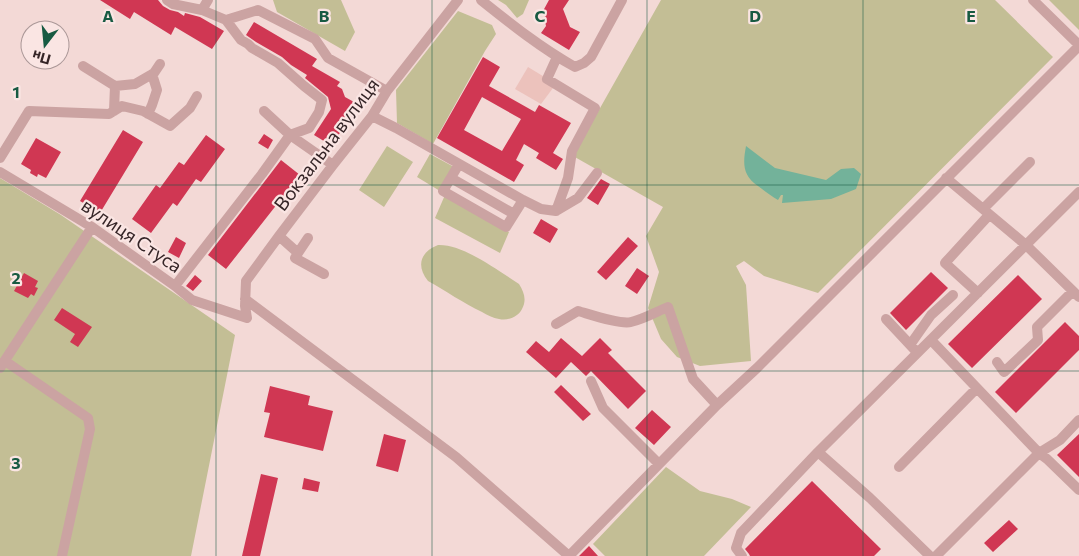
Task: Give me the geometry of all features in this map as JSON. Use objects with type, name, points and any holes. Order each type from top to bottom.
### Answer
[{"type":"street","points":[[167,0],[173,4],[202,10],[226,20],[241,40],[278,63],[322,100],[319,112],[309,128],[290,135],[175,286]]},
{"type":"street","points":[[202,10],[208,0]]},
{"type":"street","name":"Вокзальна вулиця","points":[[247,318],[244,306],[246,281],[278,236],[372,116],[387,92],[458,0]]},
{"type":"street","points":[[481,0],[520,32],[576,67],[591,57],[622,0]]},
{"type":"street","points":[[245,299],[456,457],[569,556],[717,405],[757,368],[1079,46],[1034,0]]},
{"type":"street","points":[[226,20],[258,10],[315,39],[328,58],[387,92]]},
{"type":"street","points":[[556,211],[568,178],[572,151],[595,108],[547,78],[557,56]]},
{"type":"street","points":[[83,66],[115,86],[135,84],[154,73],[160,64]]},
{"type":"street","points":[[148,114],[157,90],[152,74]]},
{"type":"street","points":[[114,111],[115,86]]},
{"type":"street","points":[[0,158],[29,112],[109,114],[122,106],[143,111],[170,126],[190,108],[197,96]]},
{"type":"street","points":[[264,111],[290,135],[334,165]]},
{"type":"street","points":[[372,116],[541,209],[556,211],[578,198],[597,173]]},
{"type":"street","points":[[978,293],[945,264],[986,212],[1030,162]]},
{"type":"street","points":[[459,164],[443,191],[465,204],[506,227],[522,200]]},
{"type":"street","name":"вулиця Стуса","points":[[0,172],[92,228],[192,300],[247,318]]},
{"type":"street","points":[[465,204],[480,176]]},
{"type":"street","points":[[451,178],[514,214]]},
{"type":"street","points":[[946,178],[1026,245],[1076,294],[1038,327],[1038,340],[1004,372],[996,362]]},
{"type":"street","points":[[486,215],[502,188]]},
{"type":"street","points":[[742,556],[736,548],[741,533],[818,452],[1079,192]]},
{"type":"street","points":[[62,556],[90,429],[88,418],[2,365],[92,228]]},
{"type":"street","points":[[278,236],[298,253]]},
{"type":"street","points":[[308,238],[296,258],[324,274]]},
{"type":"street","points":[[910,345],[931,315],[953,296]]},
{"type":"street","points":[[556,324],[578,311],[629,323],[668,307],[693,380],[717,405]]},
{"type":"street","points":[[886,319],[918,353]]},
{"type":"street","points":[[931,340],[1039,453],[1079,490]]},
{"type":"street","points":[[591,381],[603,408],[658,464]]},
{"type":"street","points":[[899,466],[977,388]]},
{"type":"street","points":[[936,556],[1039,453],[1060,440],[1079,420]]},
{"type":"street","points":[[818,452],[870,498],[930,556]]},
{"type":"shaded area","points":[[273,0],[341,0],[355,32],[345,51],[277,12]]},
{"type":"shaded area","points":[[498,0],[529,0],[523,14],[517,18],[506,5]]},
{"type":"shaded area","points":[[661,0],[995,0],[1053,57],[818,293],[764,276],[744,261],[736,266],[746,285],[751,361],[700,366],[677,357],[661,339],[648,308],[659,272],[646,236],[663,207],[573,156]]},
{"type":"shaded area","points":[[1049,0],[1079,0],[1079,30]]},
{"type":"shaded area","points":[[458,11],[492,25],[496,34],[433,144],[397,123],[396,90]]},
{"type":"shaded area","points":[[528,67],[556,84],[541,104],[515,89]]},
{"type":"shaded area","points":[[387,146],[413,162],[384,207],[359,190]]},
{"type":"shaded area","points":[[746,146],[775,168],[826,180],[841,169],[854,168],[861,174],[856,189],[831,199],[782,203],[783,195],[778,200],[749,178],[744,163]]},
{"type":"shaded area","points":[[430,154],[454,167],[440,191],[417,177]]},
{"type":"shaded area","points":[[0,178],[61,215],[235,335],[191,556],[0,556]]},
{"type":"shaded area","points":[[445,195],[509,232],[500,253],[435,218]]},
{"type":"shaded area","points":[[438,245],[448,246],[469,253],[519,284],[525,299],[524,306],[520,312],[509,319],[495,318],[468,305],[428,281],[422,270],[422,260],[427,251]]},
{"type":"shaded area","points":[[666,467],[700,491],[732,499],[751,507],[704,556],[605,556],[593,544]]},
{"type":"building","points":[[100,0],[158,0],[170,10],[184,16],[185,13],[200,17],[224,31],[212,49],[175,27],[171,35],[134,12],[130,19]]},
{"type":"building","points":[[549,0],[569,0],[563,9],[570,27],[580,32],[569,50],[541,33],[546,26],[543,11]]},
{"type":"building","points":[[254,22],[317,59],[312,66],[340,82],[337,86],[342,89],[345,97],[354,102],[355,118],[347,121],[332,146],[314,135],[331,109],[328,97],[305,78],[307,75],[246,35]]},
{"type":"building","points":[[483,57],[500,67],[489,86],[535,112],[539,105],[571,123],[553,153],[563,159],[556,170],[536,158],[539,153],[524,144],[516,160],[524,165],[514,182],[437,138]],"holes":[[[482,97],[521,119],[502,151],[464,130]]]},
{"type":"building","points":[[123,130],[143,142],[100,213],[80,201]]},
{"type":"building","points":[[264,134],[273,140],[268,149],[258,143]]},
{"type":"building","points":[[206,135],[225,149],[201,182],[196,179],[177,206],[173,203],[151,233],[132,219],[156,185],[160,188],[179,162],[184,165]]},
{"type":"building","points":[[36,138],[61,152],[46,178],[38,174],[37,177],[30,173],[31,170],[21,164]]},
{"type":"building","points":[[281,160],[300,175],[226,269],[208,255]]},
{"type":"building","points":[[601,179],[610,184],[598,205],[587,198]]},
{"type":"building","points":[[541,219],[558,229],[550,243],[533,233]]},
{"type":"building","points":[[176,237],[186,243],[179,258],[168,252]]},
{"type":"building","points":[[628,237],[638,246],[606,280],[597,272]]},
{"type":"building","points":[[637,268],[649,276],[637,294],[625,286]]},
{"type":"building","points":[[931,272],[948,288],[906,330],[890,313]]},
{"type":"building","points":[[24,273],[38,281],[35,287],[38,288],[34,296],[31,294],[28,298],[14,291]]},
{"type":"building","points":[[195,275],[202,281],[193,291],[186,286]]},
{"type":"building","points":[[1018,275],[1042,299],[972,368],[948,344]]},
{"type":"building","points":[[62,308],[92,327],[78,347],[70,342],[75,334],[54,320]]},
{"type":"building","points":[[1065,322],[1079,336],[1079,350],[1016,413],[995,392]]},
{"type":"building","points":[[561,338],[582,356],[600,338],[612,350],[608,353],[646,391],[628,409],[591,371],[586,376],[571,362],[556,378],[526,352],[536,341],[549,352]]},
{"type":"building","points":[[561,385],[591,414],[583,421],[554,392]]},
{"type":"building","points":[[270,386],[310,396],[308,405],[333,411],[323,451],[264,437],[270,413],[264,412]]},
{"type":"building","points":[[652,410],[671,427],[654,445],[635,428]]},
{"type":"building","points":[[384,434],[406,440],[398,472],[376,466]]},
{"type":"building","points":[[1079,434],[1079,477],[1057,455]]},
{"type":"building","points":[[261,474],[278,478],[260,556],[242,556]]},
{"type":"building","points":[[304,478],[320,482],[318,492],[302,489]]},
{"type":"building","points":[[812,481],[881,549],[874,556],[750,556],[745,549]]},
{"type":"building","points":[[1009,520],[1018,529],[993,552],[984,543]]},
{"type":"building","points":[[589,546],[598,556],[579,556]]}]
